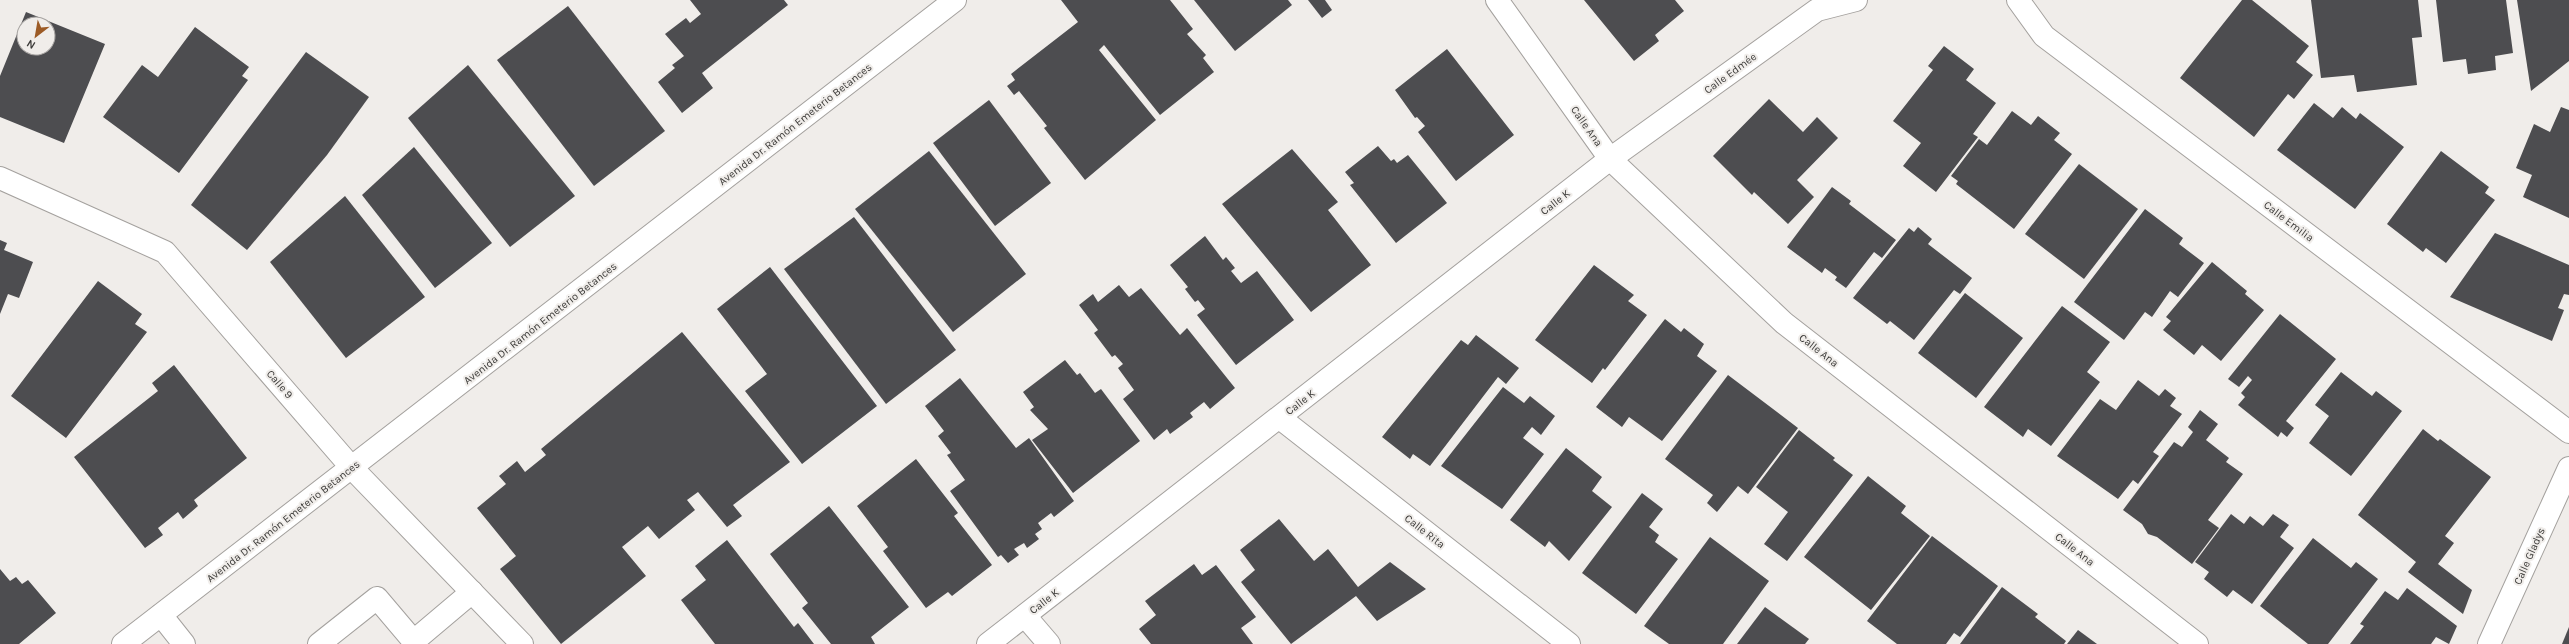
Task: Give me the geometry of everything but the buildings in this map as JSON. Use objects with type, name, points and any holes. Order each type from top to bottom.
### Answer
[{"type":"street","name":"Avenida Dr. Ramón Emeterio Betances","points":[[123,644],[955,0]]},
{"type":"street","name":"Calle Ana","points":[[1497,0],[1610,159],[1784,323],[2197,644]]},
{"type":"street","name":"Calle Edmée","points":[[1610,159],[1817,10],[1856,0]]},
{"type":"street","name":"Calle Emilia","points":[[2018,0],[2044,36],[2569,432]]},
{"type":"street","name":"Calle K","points":[[988,644],[1280,418],[1610,159]]},
{"type":"street","name":"Calle 9","points":[[0,178],[165,252],[352,468],[522,644]]},
{"type":"street","name":"Calle Rita","points":[[1280,418],[1569,644]]},
{"type":"street","name":"Calle Gladys","points":[[2489,644],[2569,468]]},
{"type":"street","points":[[319,644],[377,598],[415,642],[472,592]]},
{"type":"street","points":[[161,615],[184,644]]},
{"type":"street","points":[[1025,616],[1049,644]]}]
